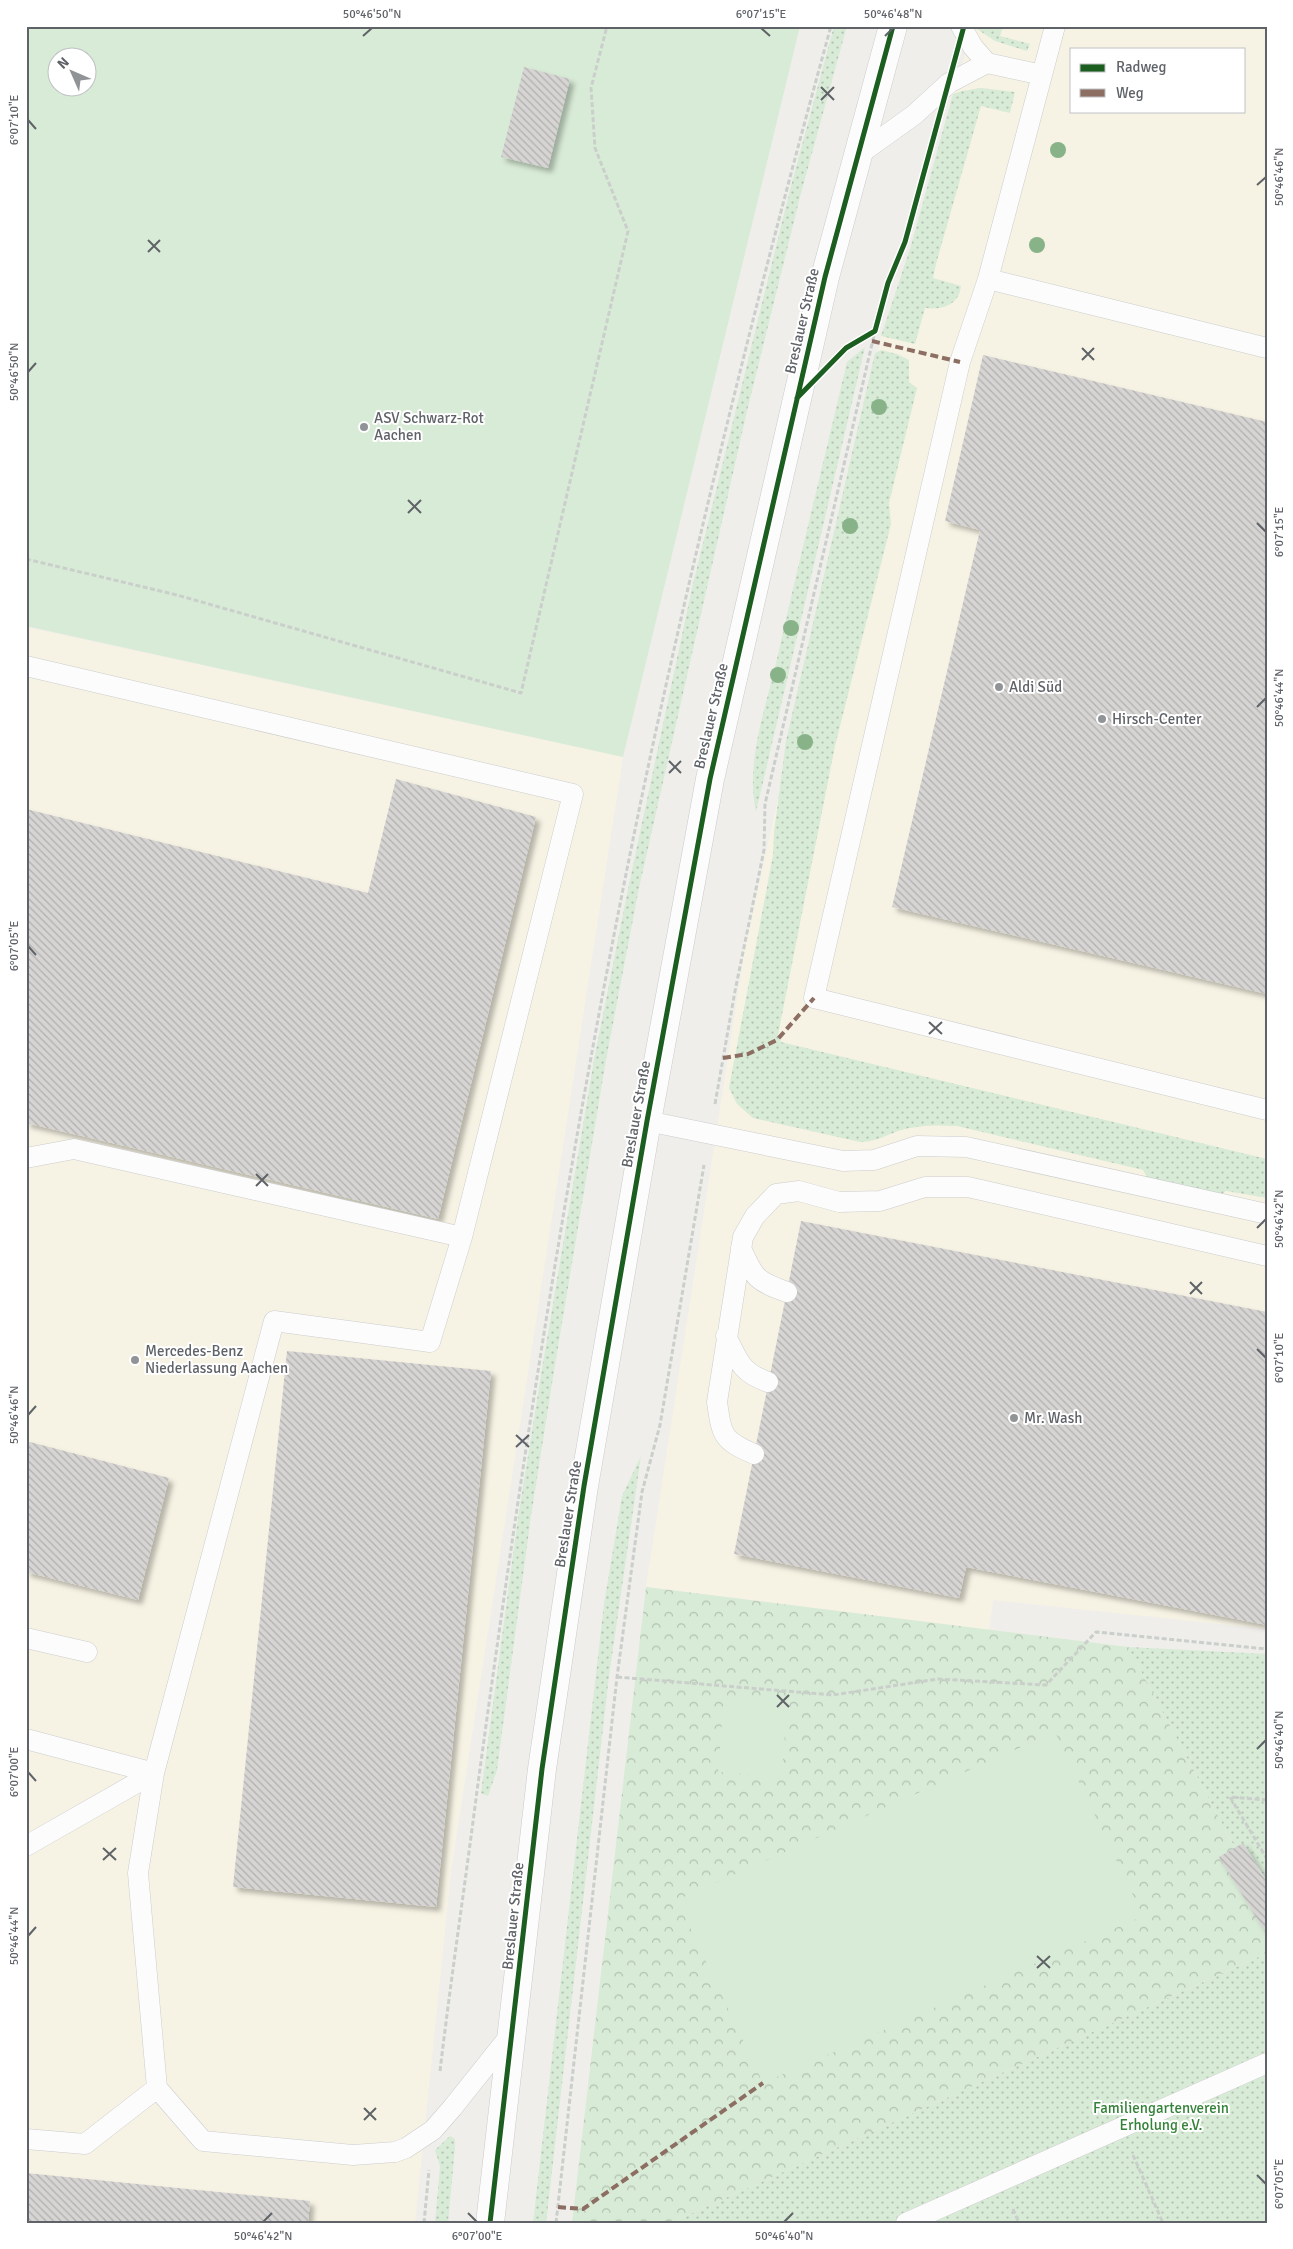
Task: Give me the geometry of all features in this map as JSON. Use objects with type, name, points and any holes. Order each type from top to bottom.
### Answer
[{"type":"main road","name":"Breslauer Straße","points":[[490,2223],[543,1759],[584,1486],[647,1121],[710,778],[812,333],[893,26]]},
{"type":"lane","points":[[962,26],[973,47],[987,64]]},
{"type":"lane","points":[[1055,26],[988,279],[960,362],[814,998],[1267,1110]]},
{"type":"lane","points":[[858,155],[914,115],[949,83],[987,64],[1042,75]]},
{"type":"lane","points":[[988,279],[1267,348]]},
{"type":"lane","points":[[26,666],[573,794],[462,1237],[430,1342],[274,1321],[154,1773],[138,1873],[157,2088],[204,2141],[354,2155],[396,2152],[406,2148],[433,2130],[512,2032]]},
{"type":"lane","points":[[647,1121],[843,1161],[874,1160],[917,1146],[966,1147],[1267,1214]]},
{"type":"lane","points":[[26,1158],[74,1149],[462,1237]]},
{"type":"lane","points":[[754,1454],[732,1444],[721,1429],[717,1402],[743,1237],[755,1216],[776,1194],[799,1191],[839,1202],[880,1201],[926,1187],[968,1187],[1267,1256]]},
{"type":"lane","points":[[741,1248],[752,1274],[764,1284],[787,1292]]},
{"type":"lane","points":[[726,1336],[741,1366],[751,1376],[768,1382]]},
{"type":"lane","points":[[26,1638],[87,1652]]},
{"type":"lane","points":[[26,1739],[154,1773]]},
{"type":"lane","points":[[29,1843],[154,1773]]},
{"type":"lane","points":[[906,2223],[1267,2063]]},
{"type":"lane","points":[[26,2139],[85,2144],[157,2088]]},
{"type":"path","points":[[26,559],[178,595],[521,693],[628,231],[595,148],[591,88],[607,26]]},
{"type":"path","points":[[440,2073],[491,1682],[538,1365],[591,1060],[647,773],[694,561],[802,131],[831,26]]},
{"type":"path","points":[[868,335],[874,331]]},
{"type":"path","points":[[556,2223],[617,1678],[642,1492],[660,1425],[735,991],[764,850],[765,804],[874,331]]},
{"type":"path","points":[[617,1678],[833,1695],[938,1678],[1046,1686],[1096,1632],[1267,1648]]},
{"type":"path","points":[[1267,1800],[1230,1797],[1267,1860]]},
{"type":"path","points":[[1120,2127],[1163,2223]]},
{"type":"path","points":[[424,2223],[433,2130]]},
{"type":"shaded area","points":[[973,26],[1267,26],[1267,1629],[993,1600],[989,1630],[646,1587],[745,947],[881,336],[910,249]]},
{"type":"shaded area","points":[[26,627],[623,757],[451,1871],[415,2223],[26,2223]]},
{"type":"green space","name":"ASV Schwarz-Rot Aachen","points":[[26,26],[800,26],[623,757],[26,626]]},
{"type":"green space","points":[[834,26],[847,26],[801,193],[747,411],[639,888],[606,1060],[554,1371],[531,1516],[497,1770],[488,1796],[481,1793],[518,1518],[594,1060],[692,588],[790,190]]},
{"type":"green space","points":[[1003,26],[1000,36],[1030,44],[1027,51],[995,41],[974,27]]},
{"type":"green space","points":[[981,88],[1015,92],[1010,113],[981,106],[936,264],[933,278],[961,286],[960,293],[948,305],[937,308],[925,308],[915,344],[881,336],[910,249],[953,94]]},
{"type":"green space","points":[[865,347],[756,812],[753,793],[753,773],[758,735],[847,362]]},
{"type":"green space","points":[[881,350],[897,354],[909,360],[909,382],[917,388],[889,503],[891,524],[835,746],[778,1035],[781,1042],[1267,1159],[1267,1198],[1226,1191],[1217,1197],[1148,1179],[1143,1170],[957,1126],[913,1128],[898,1131],[875,1140],[860,1142],[753,1118],[737,1104],[729,1088],[773,855],[774,832],[786,741],[875,353]]},
{"type":"green space","points":[[641,1456],[609,1676],[546,2223],[533,2223],[604,1604],[622,1496]]},
{"type":"green space","points":[[646,1587],[1128,1647],[1267,1908],[1267,1953],[670,2223],[572,2223]]},
{"type":"green space","points":[[1128,1647],[1267,1654],[1267,1908]]},
{"type":"green space","points":[[724,1697],[787,1702],[782,1776],[718,1772]]},
{"type":"green space","points":[[1055,1732],[1143,1916],[763,2083],[677,1900]]},
{"type":"green space","name":"Familiengartenverein Erholung e.V.","points":[[1267,1953],[1267,2223],[670,2223]]},
{"type":"green space","points":[[450,2136],[455,2139],[455,2148],[448,2223],[435,2223],[440,2166],[435,2150]]},
{"type":"building","points":[[524,67],[570,79],[548,168],[501,157]]},
{"type":"building","name":"Hirsch-Center","points":[[983,355],[1267,422],[1267,994],[892,907],[980,530],[945,521]]},
{"type":"building","points":[[396,779],[536,817],[438,1219],[26,1123],[26,809],[368,893]]},
{"type":"building","name":"Mr. Wash","points":[[801,1221],[1267,1312],[1267,1625],[966,1567],[959,1598],[734,1554]]},
{"type":"building","points":[[287,1351],[491,1371],[436,1907],[233,1887]]},
{"type":"building","points":[[26,1441],[169,1478],[138,1600],[26,1572]]},
{"type":"building","points":[[1243,1843],[1267,1881],[1267,1935],[1219,1857]]},
{"type":"building","points":[[26,2173],[310,2201],[308,2223],[26,2223]]},
{"type":"marked path","points":[[872,341],[960,362]]},
{"type":"marked path","points":[[723,1058],[748,1054],[777,1040],[814,998]]},
{"type":"marked path","points":[[558,2207],[583,2209],[763,2083]]},
{"type":"cycle path","points":[[490,2223],[542,1769],[584,1486],[647,1121],[710,779],[825,277],[893,26]]},
{"type":"cycle path","points":[[797,398],[846,348],[875,331],[888,283],[905,242],[964,26]]},
{"type":"place","name":"ASV Schwarz-Rot Aachen","points":[[364,427]]},
{"type":"place","name":"Aldi Süd","points":[[999,687]]},
{"type":"place","name":"Hirsch-Center","points":[[1102,719]]},
{"type":"place","name":"Mercedes-Benz Niederlassung Aachen","points":[[135,1360]]},
{"type":"place","name":"Mr. Wash","points":[[1014,1418]]}]
